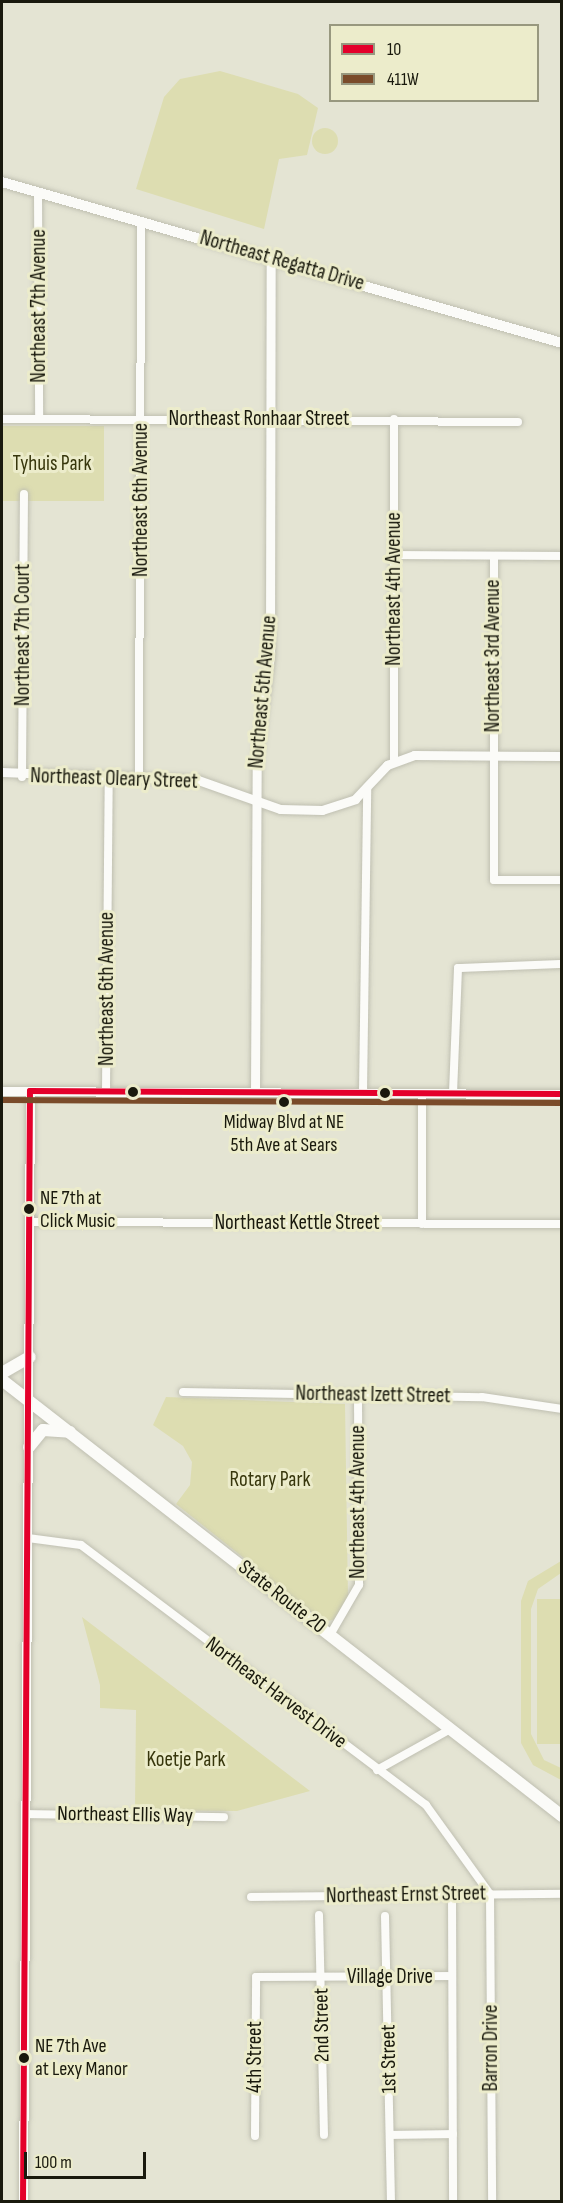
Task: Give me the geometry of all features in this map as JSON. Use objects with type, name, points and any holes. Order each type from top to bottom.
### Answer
[{"type":"main road","name":"Northeast Regatta Drive","points":[[2,182],[271,256],[561,343]]},
{"type":"main road","points":[[2,1373],[30,1357]]},
{"type":"main road","name":"State Route 20","points":[[2,1380],[30,1399],[561,1816]]},
{"type":"main road","points":[[29,1447],[43,1430],[72,1433]]},
{"type":"street","name":"Northeast 7th Avenue","points":[[38,193],[39,419]]},
{"type":"street","name":"Northeast 6th Avenue","points":[[139,779],[141,221]]},
{"type":"street","name":"Northeast 5th Avenue","points":[[255,1092],[256,800],[270,654],[271,256]]},
{"type":"street","name":"Northeast Ronhaar Street","points":[[2,419],[394,419],[518,422]]},
{"type":"street","name":"Northeast 4th Avenue","points":[[394,419],[394,760]]},
{"type":"street","name":"Northeast 7th Court","points":[[22,777],[24,494]]},
{"type":"street","points":[[394,555],[561,556]]},
{"type":"street","name":"Northeast 3rd Avenue","points":[[494,556],[494,880],[561,880]]},
{"type":"street","points":[[394,760],[561,756]]},
{"type":"street","name":"Northeast Oleary Street","points":[[2,772],[22,777],[198,780],[280,809],[332,809],[367,790],[394,760]]},
{"type":"street","name":"Northeast 6th Avenue","points":[[106,1092],[109,779]]},
{"type":"street","points":[[363,1092],[367,790]]},
{"type":"street","points":[[453,1093],[458,968],[561,964]]},
{"type":"street","points":[[2,1091],[561,1094]]},
{"type":"street","points":[[23,2202],[32,1222],[30,1091]]},
{"type":"street","points":[[422,1093],[422,1224]]},
{"type":"street","name":"Northeast Kettle Street","points":[[32,1222],[561,1224]]},
{"type":"street","name":"Northeast Izett Street","points":[[183,1392],[482,1397],[561,1409]]},
{"type":"street","name":"Northeast 4th Avenue","points":[[330,1635],[359,1585],[358,1396]]},
{"type":"street","name":"Northeast Harvest Drive","points":[[28,1538],[81,1545],[435,1813],[490,1894]]},
{"type":"street","points":[[377,1770],[449,1730]]},
{"type":"street","name":"Northeast Ellis Way","points":[[26,1814],[224,1816]]},
{"type":"street","name":"Barron Drive","points":[[490,1894],[492,2202]]},
{"type":"street","name":"Northeast Ernst Street","points":[[251,1897],[561,1894]]},
{"type":"street","points":[[452,1895],[453,2202]]},
{"type":"street","name":"2nd Street","points":[[319,1915],[324,2135]]},
{"type":"street","name":"1st Street","points":[[385,1916],[391,2202]]},
{"type":"street","name":"Village Drive","points":[[256,1977],[452,1976]]},
{"type":"street","name":"4th Street","points":[[255,2136],[256,1977]]},
{"type":"street","points":[[391,2135],[453,2134]]},
{"type":"green space","points":[[220,71],[298,94],[318,108],[307,155],[279,159],[264,229],[136,189],[164,97],[180,79]]},
{"type":"green space","points":[[325,128],[335,131],[338,141],[335,151],[325,154],[315,151],[312,141],[315,131]]},
{"type":"green space","name":"Tyhuis Park","points":[[2,426],[104,426],[104,501],[2,501]]},
{"type":"green space","name":"Rotary Park","points":[[166,1397],[345,1404],[348,1597],[336,1619],[324,1622],[176,1504],[190,1485],[192,1462],[183,1446],[153,1425]]},
{"type":"green space","points":[[561,1561],[561,1573],[538,1589],[531,1609],[531,1734],[544,1760],[561,1768],[561,1780],[533,1765],[521,1743],[521,1601],[528,1581]]},
{"type":"green space","points":[[537,1599],[561,1599],[561,1744],[537,1744]]},
{"type":"green space","name":"Koetje Park","points":[[82,1617],[310,1791],[237,1811],[135,1810],[136,1710],[100,1708],[100,1685]]},
{"type":"transit line","name":"10","points":[[23,2202],[30,1091],[562,1094]]},
{"type":"transit line","name":"411W","points":[[2,1100],[562,1103]]},
{"type":"place","name":"Midway Blvd at NE 5th Ave at Sears","points":[[284,1102]]},
{"type":"place","name":"NE 7th at Click Music","points":[[29,1209]]},
{"type":"place","name":"NE 7th Ave at Lexy Manor","points":[[24,2058]]}]
